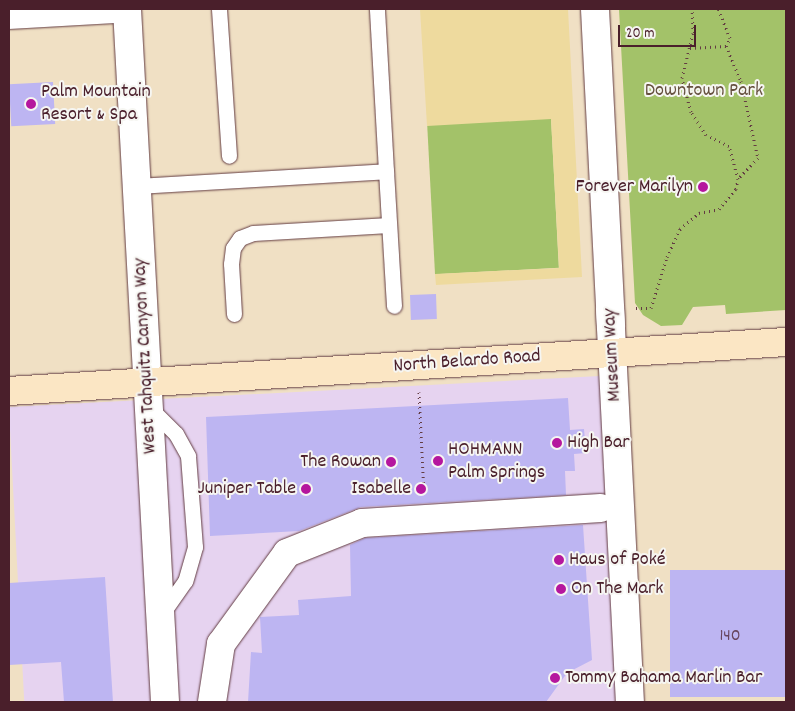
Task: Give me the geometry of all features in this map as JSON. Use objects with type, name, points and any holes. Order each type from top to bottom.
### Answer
[{"type":"street","points":[[9,15],[118,9]]},
{"type":"street","name":"West Tahquitz Canyon Way","points":[[127,9],[165,702]]},
{"type":"street","name":"Museum Way","points":[[595,9],[630,702]]},
{"type":"street","name":"North Belardo Road","points":[[9,391],[148,395],[612,353],[786,342]]},
{"type":"street","points":[[212,702],[221,644],[287,553],[362,523],[601,508]]},
{"type":"lane","points":[[219,9],[229,156]]},
{"type":"lane","points":[[377,9],[394,306]]},
{"type":"lane","points":[[137,186],[386,172]]},
{"type":"lane","points":[[234,314],[231,264],[233,248],[240,238],[253,233],[389,225]]},
{"type":"lane","points":[[148,395],[176,434],[188,456],[195,547],[185,581],[160,616]]},
{"type":"path","points":[[610,309],[651,308],[666,257],[680,228],[699,213],[719,209],[736,189],[738,178],[729,146],[706,135],[691,112],[682,78],[690,48],[692,9]]},
{"type":"path","points":[[718,9],[730,38],[726,46],[741,82],[758,158],[738,178]]},
{"type":"path","points":[[690,48],[726,46]]},
{"type":"path","points":[[418,384],[425,518]]},
{"type":"shaded area","points":[[600,376],[617,702],[24,702],[9,407]]},
{"type":"green space","name":"Downtown Park","points":[[619,9],[786,9],[786,310],[726,314],[725,305],[693,307],[682,325],[661,326],[643,315],[635,303]]},
{"type":"green space","points":[[551,118],[559,268],[435,274],[427,124]]},
{"type":"sand","points":[[420,9],[568,9],[582,277],[436,285],[435,274],[559,268],[551,119],[427,126]]},
{"type":"building","name":"Palm Mountain Resort & Spa","points":[[53,82],[55,124],[11,126],[9,84]]},
{"type":"building","points":[[436,294],[437,319],[411,320],[410,295]]},
{"type":"building","name":"The Rowan","points":[[568,398],[570,430],[584,429],[586,453],[574,454],[575,471],[565,471],[566,495],[361,507],[299,531],[210,536],[206,417]]},
{"type":"building","points":[[583,525],[592,660],[567,673],[546,702],[248,702],[251,652],[262,653],[260,617],[299,615],[298,600],[351,596],[350,545],[365,538]]},
{"type":"building","points":[[670,570],[786,570],[786,697],[670,697]]},
{"type":"building","points":[[105,577],[113,702],[64,702],[61,662],[9,665],[9,583]]},
{"type":"place","name":"Palm Mountain Resort & Spa","points":[[31,104]]},
{"type":"place","name":"Forever Marilyn","points":[[703,187]]},
{"type":"place","name":"High Bar","points":[[557,443]]},
{"type":"place","name":"HOHMANN Palm Springs","points":[[438,461]]},
{"type":"place","name":"The Rowan","points":[[391,462]]},
{"type":"place","name":"Juniper Table","points":[[306,489]]},
{"type":"place","name":"Isabelle","points":[[421,489]]},
{"type":"place","name":"Haus of Poké","points":[[559,560]]},
{"type":"place","name":"On The Mark","points":[[561,589]]},
{"type":"place","name":"Tommy Bahama Marlin Bar","points":[[555,678]]}]
